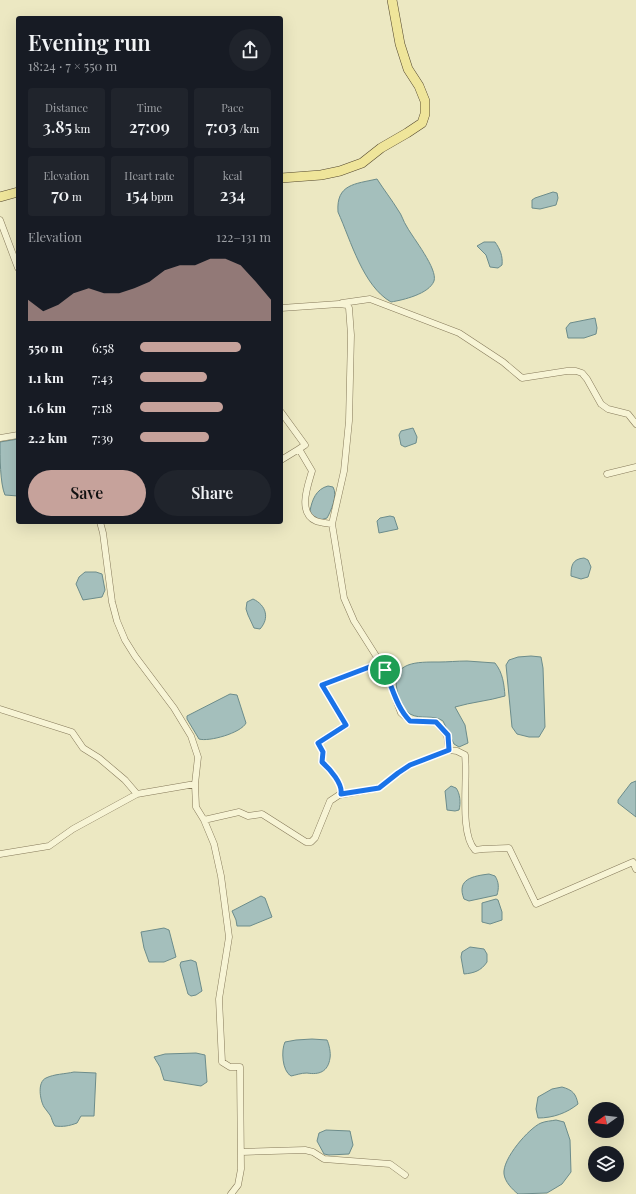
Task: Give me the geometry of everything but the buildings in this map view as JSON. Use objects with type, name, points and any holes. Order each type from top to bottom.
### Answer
[{"type":"main road","points":[[283,178],[321,175],[340,171],[362,163],[381,148],[422,123],[425,114],[425,101],[419,86],[408,69],[400,44],[392,0]]},
{"type":"main road","points":[[0,197],[16,193]]},
{"type":"street","points":[[0,220],[16,263]]},
{"type":"street","points":[[283,308],[339,304],[370,299],[446,327],[473,341],[503,362],[522,378],[567,371],[582,373],[601,404],[608,409],[628,414],[636,424]]},
{"type":"street","points":[[339,304],[347,305],[349,308],[351,335],[349,421],[344,471],[332,524],[344,598],[354,621],[385,670],[401,713],[410,721],[436,722],[448,735],[449,750]]},
{"type":"street","points":[[283,415],[305,445],[283,459]]},
{"type":"street","points":[[0,438],[16,435]]},
{"type":"street","points":[[299,449],[312,472],[305,493],[306,511],[312,519],[317,522],[332,524]]},
{"type":"street","points":[[607,474],[636,468]]},
{"type":"street","points":[[101,524],[111,595],[117,621],[125,640],[135,656],[174,708],[191,736],[198,757],[194,793],[196,807],[204,820],[214,844],[221,876],[229,938],[219,999],[222,1062],[230,1067],[240,1067],[242,1152],[238,1185],[231,1194]]},
{"type":"street","points":[[341,794],[342,791],[338,784],[322,762],[323,752],[318,743],[346,725],[322,685],[380,663]]},
{"type":"street","points":[[0,709],[72,732],[83,748],[99,758],[125,780],[137,794]]},
{"type":"street","points":[[204,820],[239,812],[248,816],[262,814],[306,842],[311,842],[315,838],[330,801],[341,794],[379,788],[410,765],[449,750],[458,751],[465,755],[466,824],[470,846],[475,850],[509,848],[536,904],[633,862],[636,869]]},
{"type":"street","points":[[0,854],[49,846],[74,829],[137,794],[195,784]]},
{"type":"street","points":[[242,1152],[305,1150],[313,1152],[324,1159],[390,1164],[405,1175]]},
{"type":"water","points":[[377,179],[429,262],[434,276],[434,281],[431,286],[421,293],[402,300],[391,302],[381,295],[365,274],[338,212],[340,196],[348,187],[361,182]]},
{"type":"water","points":[[553,192],[557,193],[558,198],[556,205],[540,209],[532,208],[532,200]]},
{"type":"water","points":[[484,242],[495,242],[498,247],[502,256],[502,265],[498,268],[490,267],[486,255],[477,246]]},
{"type":"water","points":[[595,318],[597,328],[596,334],[584,338],[568,338],[566,328],[570,323]]},
{"type":"water","points":[[413,428],[417,437],[416,443],[405,447],[401,445],[399,435],[401,431]]},
{"type":"water","points":[[16,439],[16,496],[5,495],[3,490],[0,462],[0,442]]},
{"type":"water","points":[[324,487],[333,487],[334,490],[335,494],[333,503],[327,518],[320,520],[312,515],[310,511],[313,499],[318,492]]},
{"type":"water","points":[[390,516],[394,517],[398,529],[379,533],[377,521],[380,518]]},
{"type":"water","points":[[584,558],[588,560],[591,567],[588,577],[581,579],[571,576],[571,569],[575,561]]},
{"type":"water","points":[[85,572],[96,572],[102,574],[105,590],[102,597],[83,600],[76,584],[79,577]]},
{"type":"water","points":[[253,599],[264,608],[266,616],[260,629],[254,628],[246,609],[247,602]]},
{"type":"water","points":[[518,657],[541,657],[543,668],[545,727],[539,737],[529,737],[517,734],[512,727],[506,665],[509,660]]},
{"type":"water","points":[[467,661],[495,663],[504,683],[505,696],[455,707],[465,725],[468,743],[459,747],[454,744],[443,721],[435,718],[414,716],[405,710],[401,704],[396,680],[398,673],[402,668],[415,663]]},
{"type":"water","points":[[230,694],[237,695],[246,723],[238,730],[224,736],[204,740],[199,739],[187,719],[187,716]]},
{"type":"water","points":[[636,781],[636,817],[618,803],[618,800],[631,783]]},
{"type":"water","points":[[451,786],[456,788],[460,798],[459,810],[455,811],[447,810],[445,791]]},
{"type":"water","points":[[489,874],[495,876],[497,881],[497,895],[469,901],[464,899],[462,887],[464,883],[477,876]]},
{"type":"water","points":[[261,896],[265,898],[272,917],[250,926],[237,926],[232,911]]},
{"type":"water","points":[[496,899],[498,900],[502,912],[502,920],[490,924],[482,922],[482,903]]},
{"type":"water","points":[[164,928],[169,930],[176,957],[164,962],[149,962],[144,948],[141,932]]},
{"type":"water","points":[[470,947],[484,949],[487,954],[487,962],[477,971],[464,974],[461,957],[462,952]]},
{"type":"water","points":[[191,960],[196,962],[202,991],[191,996],[188,994],[180,965],[181,962]]},
{"type":"water","points":[[312,1039],[327,1040],[330,1058],[327,1067],[319,1073],[303,1073],[291,1076],[286,1070],[283,1060],[285,1042]]},
{"type":"water","points":[[196,1053],[205,1055],[207,1082],[201,1086],[164,1080],[160,1067],[154,1057],[165,1054]]},
{"type":"water","points":[[74,1072],[96,1073],[94,1116],[81,1116],[77,1123],[66,1126],[55,1126],[51,1116],[43,1104],[40,1091],[41,1083],[49,1077]]},
{"type":"water","points":[[562,1087],[573,1093],[578,1104],[560,1114],[538,1118],[536,1109],[538,1097],[552,1089]]},
{"type":"water","points":[[556,1120],[564,1122],[570,1140],[571,1172],[562,1184],[547,1193],[518,1194],[509,1185],[504,1174],[507,1160],[523,1137],[536,1126],[547,1121]]},
{"type":"water","points":[[326,1130],[350,1131],[353,1145],[349,1154],[324,1154],[317,1141],[319,1133]]},
{"type":"route","points":[[380,663],[385,670],[401,713],[410,721],[436,722],[448,735],[449,750],[410,765],[379,788],[341,794],[342,791],[338,784],[326,765],[322,762],[323,752],[318,743],[346,725],[322,685],[380,663]]}]
